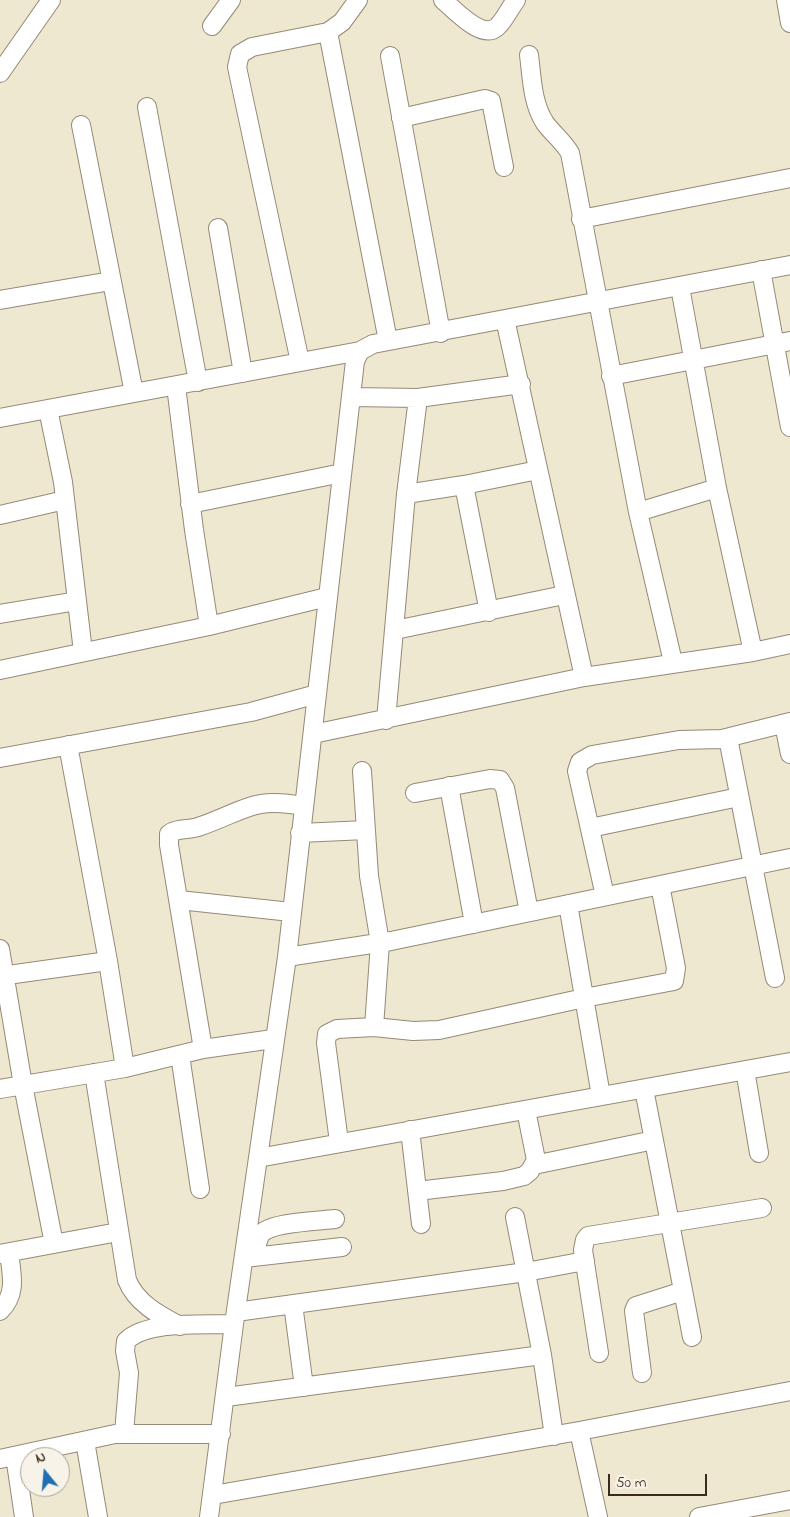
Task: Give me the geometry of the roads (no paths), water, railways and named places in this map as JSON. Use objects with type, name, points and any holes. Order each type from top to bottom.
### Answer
[{"type":"street","points":[[0,73],[51,0]]},
{"type":"street","points":[[212,26],[231,0]]},
{"type":"street","points":[[300,362],[237,67],[240,54],[252,47],[328,32],[342,22],[358,0]]},
{"type":"street","points":[[443,0],[479,30],[488,32],[497,28],[516,0]]},
{"type":"street","points":[[786,0],[790,23]]},
{"type":"street","points":[[328,32],[388,342]]},
{"type":"street","points":[[529,55],[535,101],[540,115],[564,142],[570,153],[638,512],[673,662]]},
{"type":"street","points":[[390,56],[441,333]]},
{"type":"street","points":[[401,118],[485,99],[491,101],[504,167]]},
{"type":"street","points":[[147,107],[198,382]]},
{"type":"street","points":[[81,125],[134,393]]},
{"type":"street","points":[[581,219],[790,178]]},
{"type":"street","points":[[218,228],[243,373]]},
{"type":"street","points":[[0,418],[360,351],[374,344],[441,333],[505,319],[790,265]]},
{"type":"street","points":[[761,270],[783,342],[790,427]]},
{"type":"street","points":[[0,300],[111,281]]},
{"type":"street","points":[[680,287],[717,488],[753,652]]},
{"type":"street","points":[[505,319],[521,384],[564,595],[584,677]]},
{"type":"street","points":[[611,376],[783,342]]},
{"type":"street","points":[[209,1517],[235,1318],[249,1258],[258,1158],[273,1039],[287,957],[302,806],[313,734],[326,597],[351,398],[352,374],[360,351]]},
{"type":"street","points":[[351,398],[418,398],[521,384]]},
{"type":"street","points":[[176,386],[190,504],[209,626]]},
{"type":"street","points":[[386,720],[406,494],[418,398]]},
{"type":"street","points":[[48,409],[65,500],[83,652]]},
{"type":"street","points":[[406,494],[464,486],[538,470]]},
{"type":"street","points":[[190,504],[342,473]]},
{"type":"street","points":[[464,486],[489,612]]},
{"type":"street","points":[[638,512],[717,488]]},
{"type":"street","points":[[0,515],[65,500]]},
{"type":"street","points":[[395,630],[564,595]]},
{"type":"street","points":[[0,670],[209,626],[326,597]]},
{"type":"street","points":[[0,613],[77,601]]},
{"type":"street","points":[[313,734],[584,677],[673,662],[753,652],[790,644]]},
{"type":"street","points":[[0,758],[251,712],[317,694]]},
{"type":"street","points":[[605,896],[577,771],[577,766],[584,759],[592,755],[679,740],[728,738],[787,723],[790,754]]},
{"type":"street","points":[[728,738],[774,978]]},
{"type":"street","points":[[68,746],[108,961],[125,1068]]},
{"type":"street","points":[[362,771],[371,895],[380,943],[374,1027]]},
{"type":"street","points":[[415,793],[496,778],[503,783],[530,912]]},
{"type":"street","points":[[449,786],[474,924]]},
{"type":"street","points":[[590,828],[739,797]]},
{"type":"street","points":[[203,1049],[179,900],[168,845],[171,832],[196,828],[263,802],[302,806]]},
{"type":"street","points":[[300,832],[366,830]]},
{"type":"street","points":[[287,957],[380,943],[790,858]]},
{"type":"street","points":[[339,1142],[326,1037],[329,1032],[337,1029],[374,1027],[413,1031],[439,1030],[584,998],[674,981],[676,968],[660,885]]},
{"type":"street","points":[[179,900],[291,912]]},
{"type":"street","points":[[568,904],[601,1096]]},
{"type":"street","points":[[0,949],[2,976],[54,1244]]},
{"type":"street","points":[[2,976],[108,961]]},
{"type":"street","points":[[0,1089],[125,1068],[203,1049],[273,1039]]},
{"type":"street","points":[[180,1055],[200,1189]]},
{"type":"street","points":[[258,1158],[790,1062]]},
{"type":"street","points":[[745,1070],[759,1152]]},
{"type":"street","points":[[94,1073],[118,1232],[131,1289],[148,1307],[180,1326]]},
{"type":"street","points":[[644,1089],[692,1337]]},
{"type":"street","points":[[526,1110],[535,1152],[534,1165]]},
{"type":"street","points":[[410,1130],[421,1224]]},
{"type":"street","points":[[417,1190],[515,1178],[524,1176],[534,1165],[654,1140]]},
{"type":"street","points":[[599,1353],[583,1245],[588,1236],[762,1208]]},
{"type":"street","points":[[515,1217],[542,1355],[554,1436]]},
{"type":"street","points":[[249,1258],[261,1234],[267,1230],[335,1219]]},
{"type":"street","points":[[0,1312],[12,1296],[5,1254],[118,1232]]},
{"type":"street","points":[[249,1258],[342,1247]]},
{"type":"street","points":[[124,1433],[129,1373],[124,1351],[126,1341],[133,1336],[156,1328],[235,1318],[293,1304],[526,1272],[585,1261]]},
{"type":"street","points":[[642,1373],[634,1311],[636,1306],[683,1292]]},
{"type":"street","points":[[293,1304],[304,1387]]},
{"type":"street","points":[[226,1397],[542,1355]]},
{"type":"street","points":[[213,1495],[554,1436],[790,1391]]},
{"type":"street","points":[[579,1431],[598,1517]]},
{"type":"street","points":[[24,1517],[7,1457],[124,1433],[221,1434]]},
{"type":"street","points":[[85,1440],[98,1517]]},
{"type":"street","points":[[699,1517],[790,1500]]}]
